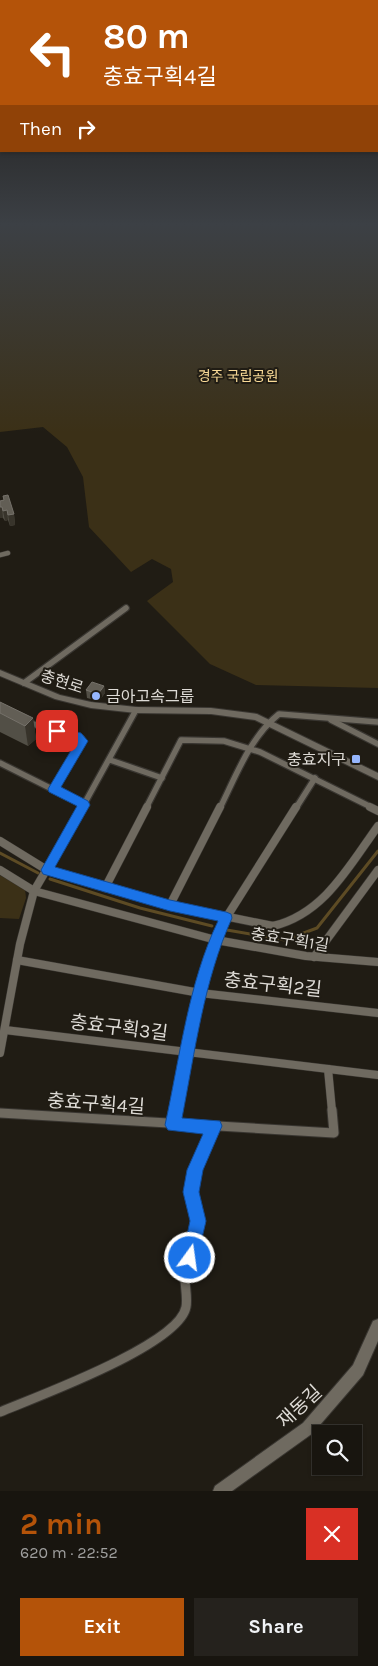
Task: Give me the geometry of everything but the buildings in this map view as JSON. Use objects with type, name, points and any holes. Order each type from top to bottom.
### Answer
[{"type":"street","points":[[0,555],[8,553]]},
{"type":"street","name":"충현로","points":[[24,683],[126,608]]},
{"type":"street","name":"충현로","points":[[0,673],[77,702],[136,710],[230,713],[256,717],[378,777]]},
{"type":"street","points":[[0,1053],[17,960],[34,891],[110,760],[136,710]]},
{"type":"street","points":[[170,905],[250,749],[269,722],[279,714],[378,722]]},
{"type":"street","points":[[16,717],[81,738],[82,741],[54,789]]},
{"type":"street","points":[[322,717],[378,744]]},
{"type":"street","points":[[105,888],[181,740],[224,741],[270,755],[378,811]]},
{"type":"street","points":[[110,760],[162,778]]},
{"type":"street","points":[[0,763],[84,805]]},
{"type":"street","points":[[173,1125],[200,993],[216,940],[226,918],[315,778]]},
{"type":"street","points":[[0,841],[47,870],[170,905],[226,918],[273,926],[289,923],[300,917],[328,892],[378,826]]},
{"type":"street","name":"충효구획1길","points":[[0,870],[34,891],[216,940],[314,957],[378,962]]},
{"type":"street","points":[[314,957],[378,870]]},
{"type":"street","name":"충효구획2길","points":[[17,960],[200,993],[378,1013]]},
{"type":"street","name":"충효구획3길","points":[[5,1030],[378,1075]]},
{"type":"street","name":"충효구획4길","points":[[0,1113],[173,1125],[334,1133],[328,1069]]},
{"type":"street","points":[[0,1412],[109,1365],[159,1338],[182,1316],[186,1307],[184,1297],[185,1273],[195,1243],[198,1221],[191,1192],[192,1184],[195,1170],[214,1126]]},
{"type":"street","name":"재동길","points":[[220,1491],[308,1428],[358,1370],[378,1326]]},
{"type":"green space","name":"경주 국립공원","points":[[0,294],[378,294],[378,688],[256,685],[210,664],[147,601],[173,582],[171,569],[152,559],[131,572],[89,527],[83,477],[67,447],[43,427],[0,432]]},
{"type":"green space","points":[[0,875],[25,889],[26,898],[19,919],[0,918]]},
{"type":"waterway","points":[[227,930],[285,940],[317,928],[378,851]]},
{"type":"waterway","points":[[0,853],[38,873]]},
{"type":"waterway","points":[[50,879],[140,908],[212,926]]},
{"type":"place","name":"금아고속그룹","points":[[96,696]]},
{"type":"place","name":"충효지구","points":[[356,759]]},
{"type":"route","points":[[57,731],[77,736],[82,741],[54,789],[84,805],[47,870],[105,888],[226,918],[216,940],[200,993],[173,1125],[214,1126],[207,1146],[195,1170],[191,1192],[198,1221],[195,1243],[190,1258]]}]
